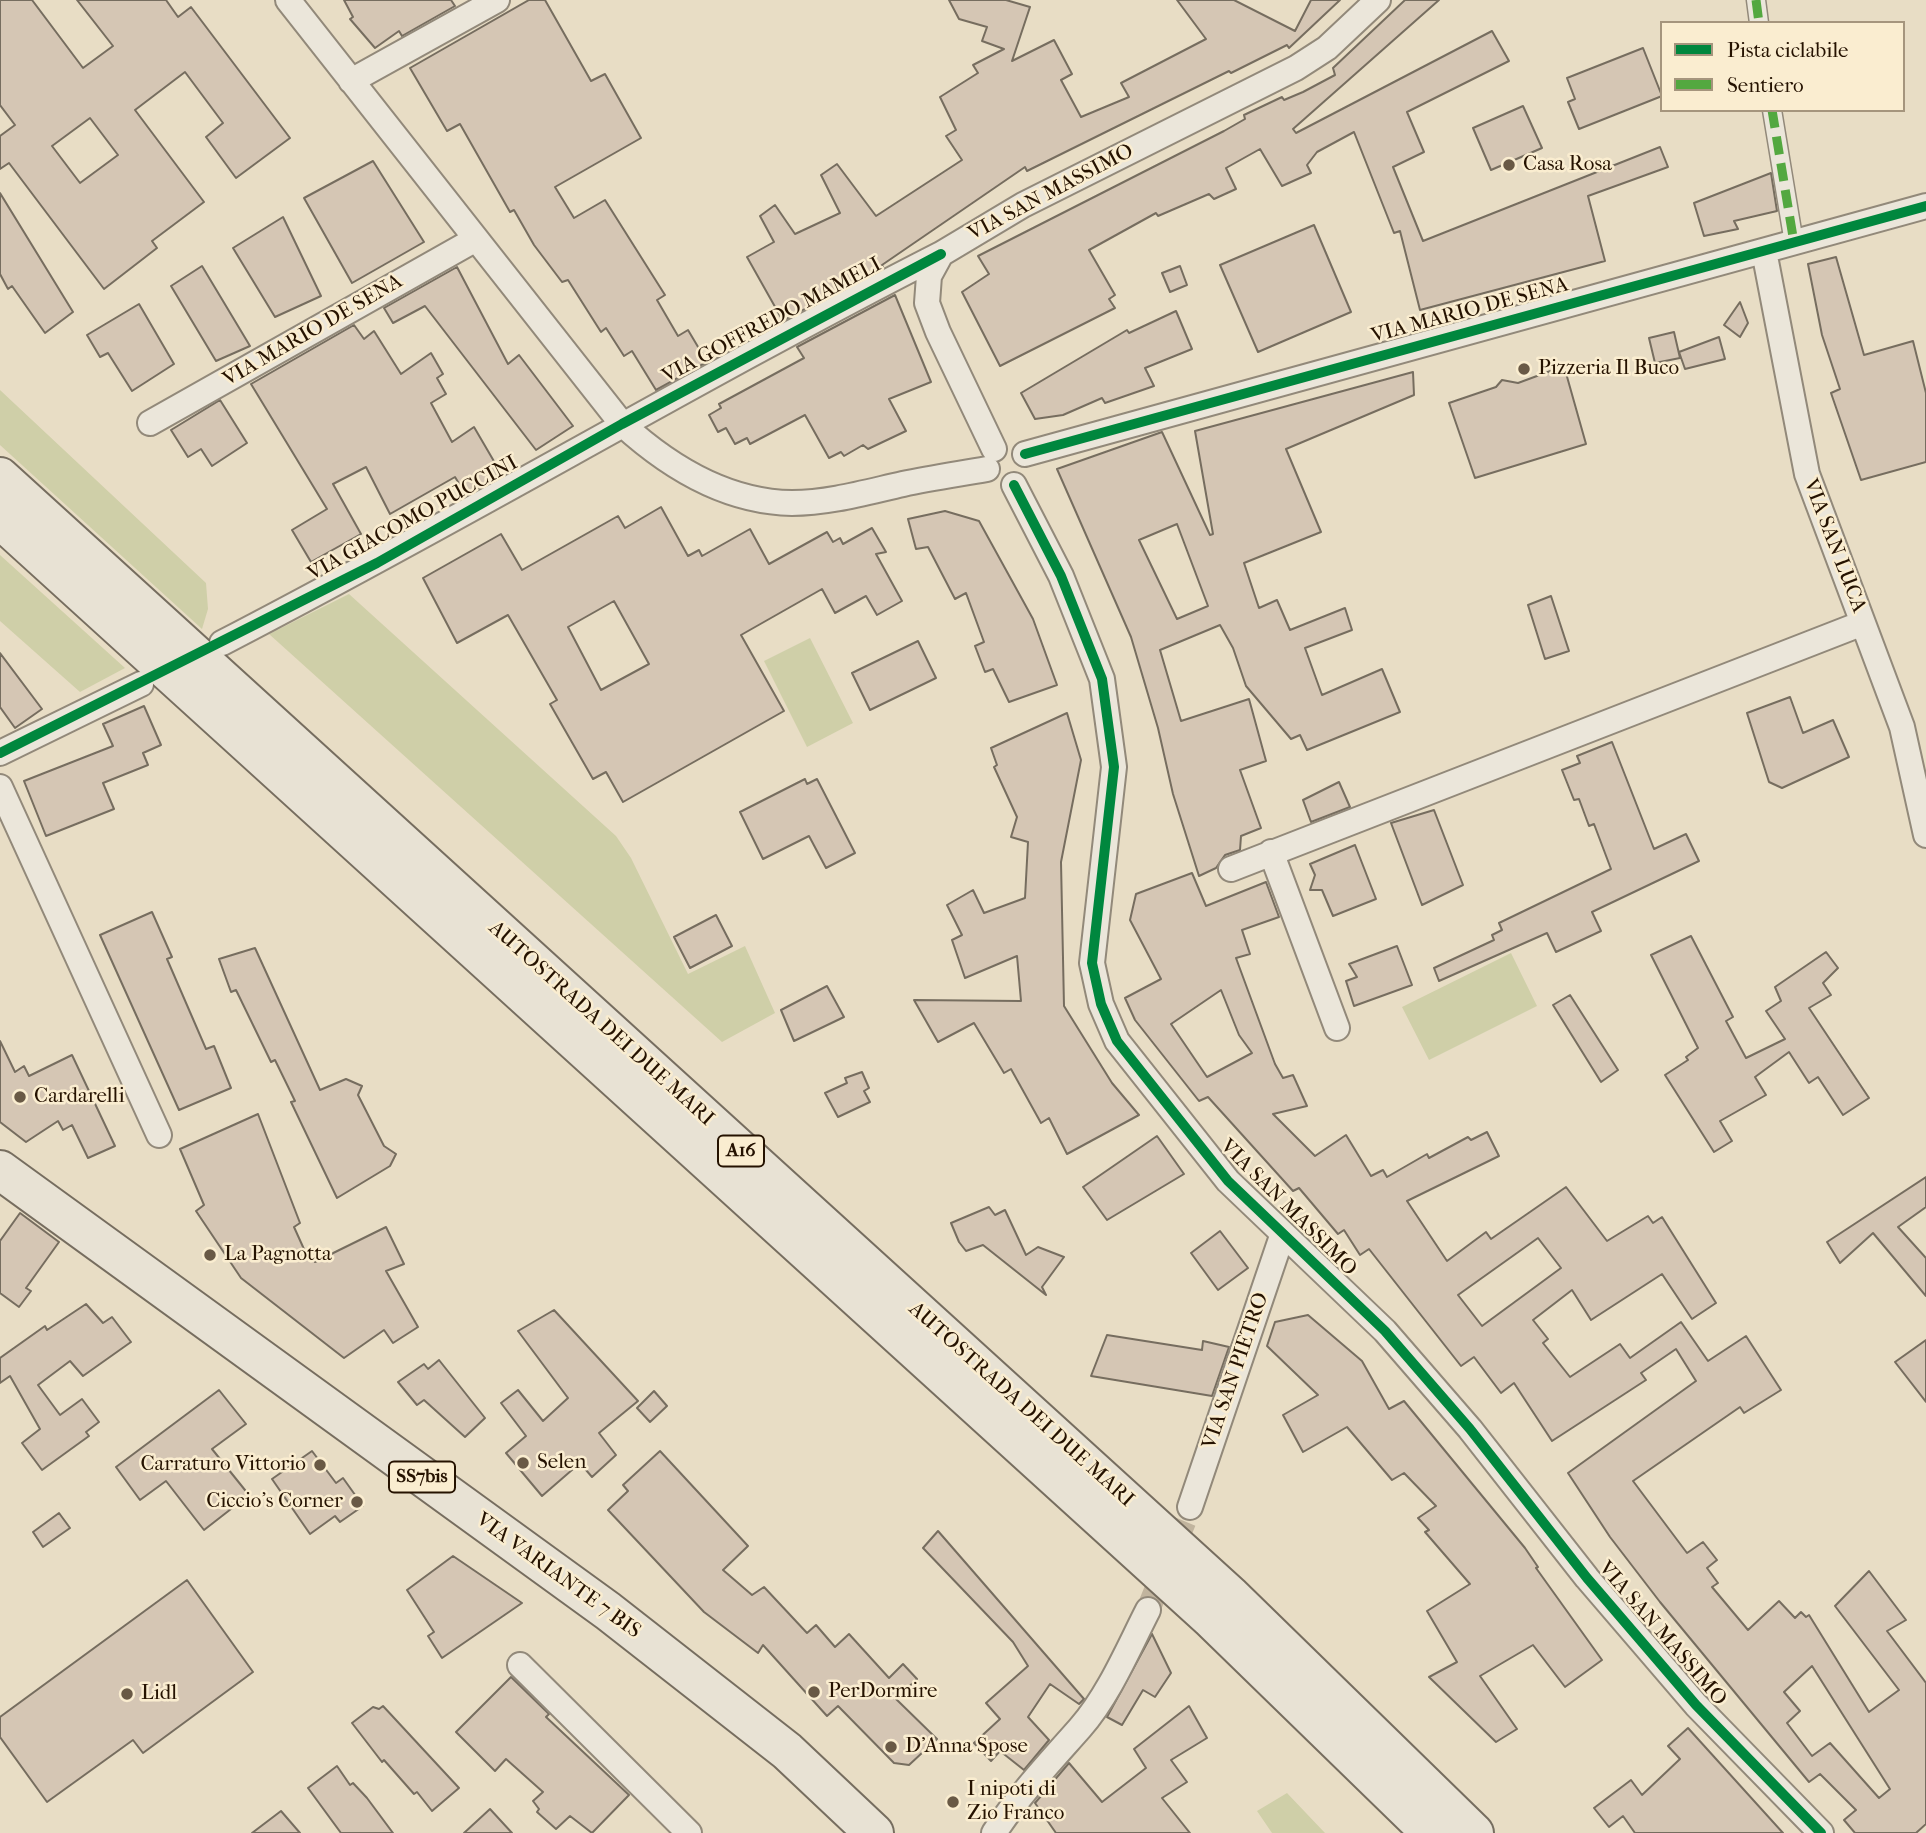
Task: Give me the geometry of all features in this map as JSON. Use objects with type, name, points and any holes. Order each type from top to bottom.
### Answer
[{"type":"main road","name":"AUTOSTRADA DEI DUE MARI","points":[[0,477],[1231,1596],[1474,1833]]},
{"type":"main road","name":"AUTOSTRADA DEI DUE MARI","points":[[0,519],[1210,1618],[1431,1833]]},
{"type":"main road","name":"VIA VARIANTE 7 BIS","points":[[0,1170],[608,1611],[787,1751],[874,1833]]},
{"type":"main road","name":"VIA VARIANTE 7 BIS","points":[[834,1796],[857,1833]]},
{"type":"street","points":[[288,0],[622,424],[664,461],[706,484],[750,497],[792,503],[839,498],[991,459],[1011,444],[1025,454],[1028,461],[1025,475],[1014,485],[994,481],[991,459],[927,303],[929,276],[940,254]]},
{"type":"street","points":[[351,81],[497,0]]},
{"type":"street","points":[[1347,29],[1363,0]]},
{"type":"street","name":"VIA SAN MASSIMO","points":[[940,254],[1023,205],[1296,68],[1326,48],[1378,0]]},
{"type":"street","points":[[1756,0],[1759,21]]},
{"type":"street","points":[[1772,112],[1794,243]]},
{"type":"street","name":"VIA MARIO DE SENA","points":[[1025,454],[1926,206]]},
{"type":"street","name":"VIA MARIO DE SENA","points":[[150,423],[476,239]]},
{"type":"street","name":"VIA SAN LUCA","points":[[1764,251],[1807,474],[1902,727],[1926,835]]},
{"type":"street","name":"VIA GOFFREDO MAMELI","points":[[622,424],[940,254]]},
{"type":"street","name":"VIA GIACOMO PUCCINI","points":[[222,643],[377,563],[622,424]]},
{"type":"street","name":"VIA SAN MASSIMO","points":[[1014,485],[1086,632],[1102,679],[1111,725],[1114,767],[1092,963],[1101,1004],[1117,1041],[1228,1181],[1282,1236],[1385,1331],[1470,1429],[1587,1578],[1696,1704],[1821,1833]]},
{"type":"street","points":[[1231,869],[1863,623]]},
{"type":"street","points":[[0,753],[141,684]]},
{"type":"street","points":[[0,787],[159,1135]]},
{"type":"street","points":[[1271,852],[1338,1028]]},
{"type":"street","name":"VIA SAN PIETRO","points":[[1190,1507],[1282,1236]]},
{"type":"street","points":[[994,1833],[1058,1750],[1081,1727],[1122,1661],[1148,1610]]},
{"type":"street","points":[[520,1665],[689,1833]]},
{"type":"green space","points":[[0,390],[206,583],[208,609],[202,629],[0,445]]},
{"type":"green space","points":[[0,555],[125,668],[80,692],[0,621]]},
{"type":"green space","points":[[349,594],[616,836],[631,858],[688,974],[745,946],[775,1013],[722,1042],[269,634]]},
{"type":"green space","points":[[810,638],[853,723],[807,747],[764,661]]},
{"type":"green space","points":[[1511,953],[1537,1006],[1429,1060],[1402,1007]]},
{"type":"green space","points":[[1287,1793],[1325,1833],[1272,1833],[1257,1811]]},
{"type":"building","points":[[0,0],[32,0],[83,68],[113,46],[77,0],[166,0],[178,17],[191,7],[290,138],[236,178],[206,137],[223,123],[185,72],[135,110],[204,202],[152,241],[157,248],[104,289],[9,163],[0,169],[0,136],[15,125],[0,105]],"holes":[[[90,118],[118,155],[80,183],[52,146]]]},
{"type":"building","points":[[344,0],[451,0],[455,6],[402,36],[399,31],[375,48],[350,19],[353,17]]},
{"type":"building","points":[[529,0],[545,0],[591,81],[605,74],[641,138],[555,187],[574,218],[605,200],[665,295],[657,300],[678,336],[688,330],[707,362],[656,390],[632,351],[624,356],[606,328],[601,332],[568,280],[562,282],[534,245],[514,210],[510,212],[460,124],[447,131],[410,68]]},
{"type":"building","points":[[949,0],[1006,0],[1030,7],[1012,61],[1054,40],[1072,74],[1061,80],[1081,117],[1129,97],[1121,83],[1206,39],[1177,0],[1234,0],[1295,31],[1311,0],[1340,0],[1289,48],[1287,45],[1231,73],[1229,71],[1027,171],[1025,167],[882,265],[883,267],[783,321],[747,257],[774,242],[760,216],[775,205],[795,234],[840,213],[821,175],[837,164],[876,216],[962,160],[946,136],[956,130],[940,97],[978,73],[973,65],[1004,49],[982,41],[987,27],[959,19]]},
{"type":"building","points":[[1405,0],[1439,0],[1293,129],[1296,133],[1492,31],[1509,61],[1407,112],[1424,152],[1393,167],[1423,241],[1660,147],[1668,167],[1588,196],[1605,261],[1420,310],[1400,231],[1394,233],[1354,132],[1317,152],[1307,165],[1311,173],[1282,186],[1260,149],[1226,168],[1236,189],[1214,199],[1209,194],[1158,216],[1156,213],[1089,250],[1115,295],[1109,299],[1115,308],[1000,366],[962,292],[989,274],[978,256],[1224,131],[1245,119],[1244,115],[1282,97],[1284,100],[1303,92],[1335,75],[1333,68]]},
{"type":"building","points":[[1643,48],[1660,97],[1579,129],[1568,102],[1575,99],[1567,78]]},
{"type":"building","points":[[1523,106],[1542,148],[1491,170],[1473,128]]},
{"type":"building","points":[[373,161],[424,242],[352,283],[304,198]]},
{"type":"building","points":[[1771,173],[1777,211],[1734,221],[1738,229],[1704,236],[1694,203]]},
{"type":"building","points":[[0,193],[73,312],[45,333],[12,286],[8,289],[0,274]]},
{"type":"building","points":[[283,217],[321,296],[275,317],[233,248]]},
{"type":"building","points":[[1314,225],[1351,312],[1258,352],[1220,265]]},
{"type":"building","points":[[1836,257],[1864,355],[1913,341],[1926,393],[1926,462],[1861,480],[1831,393],[1840,389],[1822,335],[1808,264]]},
{"type":"building","points":[[202,266],[250,346],[216,361],[171,286]]},
{"type":"building","points":[[1180,266],[1187,285],[1170,292],[1162,273]]},
{"type":"building","points":[[457,267],[508,364],[519,355],[573,426],[536,450],[425,306],[393,323],[384,308]]},
{"type":"building","points":[[895,295],[931,382],[889,399],[906,431],[868,449],[863,445],[844,456],[841,452],[829,458],[805,415],[750,444],[747,438],[735,444],[726,428],[718,432],[709,415],[721,408],[719,404],[804,358],[797,347]]},
{"type":"building","points":[[1740,302],[1748,323],[1740,337],[1724,325]]},
{"type":"building","points":[[139,304],[174,364],[132,391],[108,353],[100,357],[87,335]]},
{"type":"building","points":[[1176,311],[1192,349],[1145,368],[1154,386],[1105,403],[1102,398],[1063,415],[1035,419],[1021,393],[1127,330],[1129,333]]},
{"type":"building","points":[[354,325],[364,339],[374,331],[401,374],[431,353],[443,374],[437,378],[446,394],[431,403],[452,442],[474,427],[502,475],[466,495],[455,477],[390,514],[366,467],[333,484],[361,534],[311,562],[292,530],[327,509],[251,384]]},
{"type":"building","points":[[1674,332],[1680,358],[1655,363],[1649,338]]},
{"type":"building","points":[[1719,337],[1725,359],[1685,369],[1679,352]]},
{"type":"building","points":[[1564,366],[1586,444],[1475,478],[1449,403],[1496,387],[1502,380],[1518,383]]},
{"type":"building","points":[[1413,372],[1414,395],[1286,449],[1321,532],[1244,563],[1259,608],[1277,600],[1290,630],[1345,608],[1352,630],[1305,648],[1322,695],[1382,669],[1400,712],[1307,750],[1300,735],[1291,739],[1246,686],[1233,648],[1220,625],[1160,650],[1181,721],[1249,699],[1266,761],[1240,770],[1261,828],[1241,836],[1240,850],[1225,855],[1216,868],[1199,876],[1173,794],[1158,728],[1131,637],[1057,469],[1162,432],[1210,535],[1213,534],[1195,431]],"holes":[[[1177,524],[1208,606],[1177,619],[1139,540]]]},
{"type":"building","points":[[220,400],[247,443],[212,466],[201,449],[188,457],[171,430]]},
{"type":"building","points":[[661,507],[688,556],[699,550],[702,556],[750,529],[769,564],[827,532],[833,542],[840,538],[843,544],[872,528],[886,552],[876,554],[902,601],[877,615],[866,596],[835,613],[822,589],[741,635],[784,711],[623,802],[606,772],[593,779],[550,704],[557,700],[508,615],[457,643],[423,578],[501,534],[522,570],[618,516],[625,528]],"holes":[[[614,601],[649,664],[601,690],[568,627]]]},
{"type":"building","points":[[945,511],[979,521],[1033,619],[1057,685],[1009,702],[993,669],[985,672],[975,646],[984,642],[966,593],[955,599],[928,547],[916,549],[908,519]]},
{"type":"building","points":[[1551,596],[1569,651],[1545,659],[1528,605]]},
{"type":"building","points":[[918,641],[936,678],[870,710],[852,673]]},
{"type":"building","points":[[0,653],[42,709],[15,728],[0,707]]},
{"type":"building","points":[[1790,697],[1803,733],[1833,720],[1849,757],[1782,788],[1769,782],[1747,713]]},
{"type":"building","points":[[144,706],[161,745],[143,753],[148,765],[103,783],[114,809],[46,836],[24,781],[113,746],[103,724]]},
{"type":"building","points":[[1067,713],[1081,760],[1061,862],[1064,1006],[1112,1083],[1139,1115],[1067,1154],[1049,1118],[1041,1123],[1011,1069],[1004,1073],[974,1023],[938,1042],[914,1000],[1021,1001],[1017,956],[965,978],[952,940],[962,935],[947,905],[973,890],[984,913],[1025,898],[1028,842],[1011,837],[1017,817],[994,767],[997,765],[991,748]]},
{"type":"building","points":[[1612,742],[1654,849],[1686,834],[1699,861],[1592,912],[1601,931],[1556,952],[1547,933],[1439,981],[1434,968],[1494,940],[1492,935],[1502,930],[1499,923],[1611,869],[1594,824],[1589,826],[1579,799],[1574,800],[1562,770],[1580,763],[1577,756]]},
{"type":"building","points":[[805,779],[807,784],[817,779],[855,853],[826,868],[809,836],[763,859],[740,812]]},
{"type":"building","points":[[1339,782],[1350,807],[1311,822],[1303,800]]},
{"type":"building","points":[[1434,810],[1463,885],[1422,905],[1391,823]]},
{"type":"building","points":[[1355,845],[1376,899],[1333,916],[1322,890],[1310,890],[1315,875],[1310,864]]},
{"type":"building","points":[[1192,873],[1206,906],[1266,882],[1279,917],[1242,930],[1250,954],[1236,958],[1275,1064],[1283,1078],[1293,1075],[1307,1106],[1273,1114],[1315,1156],[1346,1135],[1371,1176],[1383,1170],[1387,1177],[1427,1154],[1429,1158],[1468,1137],[1471,1140],[1487,1132],[1499,1156],[1407,1201],[1447,1261],[1486,1232],[1491,1239],[1566,1187],[1607,1241],[1648,1216],[1653,1223],[1662,1217],[1716,1303],[1692,1319],[1662,1274],[1591,1320],[1572,1290],[1533,1320],[1548,1339],[1543,1343],[1570,1377],[1620,1344],[1630,1358],[1681,1322],[1708,1361],[1746,1336],[1781,1390],[1744,1413],[1740,1407],[1633,1481],[1687,1553],[1703,1542],[1717,1560],[1707,1568],[1718,1583],[1712,1587],[1748,1630],[1779,1601],[1795,1618],[1801,1612],[1806,1617],[1809,1615],[1869,1712],[1899,1690],[1835,1606],[1869,1571],[1906,1620],[1887,1631],[1926,1683],[1926,1824],[1916,1833],[1855,1833],[1844,1820],[1856,1810],[1820,1774],[1809,1782],[1660,1602],[1610,1537],[1568,1473],[1696,1381],[1676,1349],[1641,1373],[1646,1380],[1552,1441],[1514,1383],[1501,1393],[1474,1357],[1461,1366],[1369,1249],[1360,1255],[1344,1230],[1338,1234],[1299,1188],[1293,1191],[1208,1097],[1199,1101],[1135,1020],[1125,998],[1161,979],[1130,920],[1136,894]],"holes":[[[1221,990],[1239,1035],[1252,1053],[1207,1077],[1171,1024]],[[1538,1238],[1561,1268],[1482,1326],[1458,1295]],[[1812,1666],[1890,1789],[1879,1798],[1830,1743],[1812,1756],[1787,1723],[1800,1711],[1784,1692]]]},
{"type":"building","points":[[152,912],[172,957],[167,959],[206,1049],[214,1046],[231,1088],[179,1110],[100,935]]},
{"type":"building","points":[[716,915],[732,946],[690,968],[674,937]]},
{"type":"building","points":[[1691,936],[1733,1017],[1726,1021],[1746,1058],[1785,1039],[1766,1011],[1781,1001],[1775,987],[1826,952],[1838,968],[1823,983],[1831,995],[1809,1008],[1869,1098],[1843,1115],[1818,1077],[1809,1083],[1789,1052],[1755,1077],[1766,1095],[1720,1121],[1732,1141],[1714,1152],[1665,1075],[1688,1060],[1686,1057],[1698,1048],[1651,955]]},
{"type":"building","points":[[1397,946],[1412,985],[1354,1006],[1346,981],[1357,977],[1349,964]]},
{"type":"building","points":[[255,948],[320,1090],[346,1079],[362,1086],[358,1095],[384,1146],[396,1154],[390,1166],[337,1198],[291,1102],[295,1101],[275,1060],[271,1062],[236,990],[231,992],[219,959]]},
{"type":"building","points":[[827,986],[844,1017],[794,1041],[781,1010]]},
{"type":"building","points":[[1570,995],[1618,1070],[1601,1082],[1553,1005]]},
{"type":"building","points":[[0,1041],[15,1072],[24,1066],[29,1076],[72,1055],[115,1146],[88,1158],[72,1125],[63,1130],[58,1121],[26,1142],[0,1122]]},
{"type":"building","points":[[862,1072],[869,1088],[864,1091],[870,1102],[838,1117],[825,1093],[847,1083],[845,1078]]},
{"type":"building","points":[[258,1114],[300,1223],[294,1227],[308,1258],[312,1256],[315,1262],[386,1227],[404,1264],[386,1271],[418,1327],[393,1343],[384,1330],[344,1358],[241,1278],[196,1211],[204,1205],[180,1149]]},
{"type":"building","points":[[1157,1136],[1184,1174],[1107,1220],[1083,1187]]},
{"type":"building","points":[[1926,1177],[1926,1207],[1898,1227],[1926,1258],[1926,1296],[1873,1233],[1840,1263],[1827,1242]]},
{"type":"building","points":[[989,1207],[995,1215],[1005,1210],[1026,1255],[1038,1247],[1064,1257],[1042,1287],[1046,1295],[983,1245],[966,1251],[959,1242],[951,1223]]},
{"type":"building","points":[[20,1213],[59,1242],[26,1288],[31,1291],[19,1307],[0,1293],[0,1241]]},
{"type":"building","points":[[1220,1231],[1248,1268],[1218,1290],[1191,1253]]},
{"type":"building","points":[[86,1304],[103,1323],[112,1317],[131,1342],[83,1376],[70,1361],[38,1385],[60,1415],[82,1399],[99,1422],[86,1432],[89,1436],[42,1470],[22,1443],[40,1429],[10,1376],[0,1383],[0,1358],[45,1326],[47,1330]]},
{"type":"building","points":[[554,1310],[638,1401],[599,1433],[616,1455],[592,1477],[580,1463],[542,1496],[506,1453],[526,1436],[501,1403],[518,1390],[543,1421],[568,1398],[518,1331]]},
{"type":"building","points":[[1308,1315],[1362,1361],[1389,1409],[1404,1401],[1525,1548],[1538,1567],[1536,1568],[1602,1660],[1565,1687],[1533,1645],[1480,1676],[1517,1729],[1496,1742],[1429,1677],[1457,1662],[1427,1611],[1470,1584],[1425,1532],[1429,1530],[1418,1518],[1436,1506],[1404,1473],[1392,1480],[1347,1427],[1303,1452],[1283,1415],[1318,1395],[1267,1346],[1275,1322]]},
{"type":"building","points":[[1107,1335],[1202,1350],[1203,1341],[1229,1347],[1212,1396],[1091,1376]]},
{"type":"building","points":[[1926,1340],[1926,1402],[1895,1362]]},
{"type":"building","points":[[439,1360],[485,1418],[465,1437],[424,1400],[417,1405],[398,1382],[424,1364],[428,1369]]},
{"type":"building","points":[[219,1390],[246,1424],[212,1449],[249,1495],[204,1530],[166,1481],[140,1500],[116,1467]]},
{"type":"building","points":[[654,1391],[667,1406],[650,1422],[637,1408]]},
{"type":"building","points":[[312,1451],[336,1483],[343,1478],[363,1506],[340,1522],[335,1516],[310,1534],[272,1479]]},
{"type":"building","points":[[660,1451],[748,1546],[723,1570],[752,1595],[764,1587],[807,1633],[816,1625],[835,1647],[849,1634],[889,1678],[903,1664],[917,1679],[896,1699],[937,1739],[909,1765],[894,1763],[838,1706],[827,1716],[763,1645],[758,1653],[704,1612],[608,1510],[628,1491],[623,1485]]},
{"type":"building","points":[[59,1513],[70,1528],[43,1547],[33,1532]]},
{"type":"building","points":[[938,1531],[1084,1699],[1079,1704],[1050,1684],[1028,1717],[1049,1740],[1024,1770],[1000,1751],[991,1761],[974,1743],[1000,1719],[986,1703],[1028,1666],[1013,1642],[923,1548]]},
{"type":"building","points":[[453,1556],[522,1603],[442,1658],[428,1636],[434,1632],[407,1590]]},
{"type":"building","name":"Lidl","points":[[187,1580],[253,1672],[143,1753],[133,1740],[47,1802],[0,1737],[0,1717]]},
{"type":"building","points":[[1152,1634],[1171,1673],[1155,1697],[1143,1690],[1122,1725],[1107,1717]]},
{"type":"building","points":[[511,1677],[549,1714],[546,1717],[629,1795],[592,1833],[570,1816],[556,1829],[537,1812],[539,1809],[533,1801],[543,1792],[506,1759],[495,1771],[456,1732]]},
{"type":"building","points":[[383,1706],[459,1788],[432,1811],[417,1792],[414,1794],[384,1760],[382,1762],[352,1723],[373,1707],[379,1709]]},
{"type":"building","points":[[1189,1706],[1207,1738],[1171,1760],[1187,1782],[1162,1798],[1190,1833],[1056,1833],[1035,1803],[1069,1763],[1102,1802],[1146,1768],[1134,1749]]},
{"type":"building","points":[[1688,1728],[1783,1833],[1635,1833],[1623,1816],[1609,1827],[1594,1808],[1631,1780],[1642,1795],[1680,1759],[1668,1746]]},
{"type":"building","points":[[337,1766],[350,1785],[353,1783],[367,1798],[393,1833],[341,1833],[308,1788]]},
{"type":"building","points":[[490,1809],[512,1833],[464,1833]]},
{"type":"building","points":[[281,1811],[300,1833],[252,1833]]},
{"type":"tunnel","points":[[1148,1610],[1190,1507]]},
{"type":"marked path","points":[[1756,0],[1759,21]]},
{"type":"marked path","points":[[1772,112],[1794,243]]},
{"type":"cycle path","points":[[1025,454],[1926,206]]},
{"type":"cycle path","points":[[0,753],[377,563],[622,424],[941,254]]},
{"type":"cycle path","points":[[1014,485],[1061,576],[1102,679],[1114,767],[1092,963],[1101,1004],[1117,1041],[1228,1181],[1385,1331],[1470,1429],[1587,1578],[1696,1705],[1821,1833]]},
{"type":"place","name":"Casa Rosa","points":[[1509,165]]},
{"type":"place","name":"Pizzeria Il Buco","points":[[1524,369]]},
{"type":"place","name":"Cardarelli","points":[[20,1097]]},
{"type":"place","name":"La Pagnotta","points":[[210,1255]]},
{"type":"place","name":"Selen","points":[[523,1463]]},
{"type":"place","name":"Carraturo Vittorio","points":[[320,1465]]},
{"type":"place","name":"Ciccio's Corner","points":[[357,1502]]},
{"type":"place","name":"PerDormire","points":[[814,1692]]},
{"type":"place","name":"Lidl","points":[[127,1694]]},
{"type":"place","name":"D'Anna Spose","points":[[891,1747]]},
{"type":"place","name":"I nipoti di Zio Franco","points":[[953,1802]]}]
